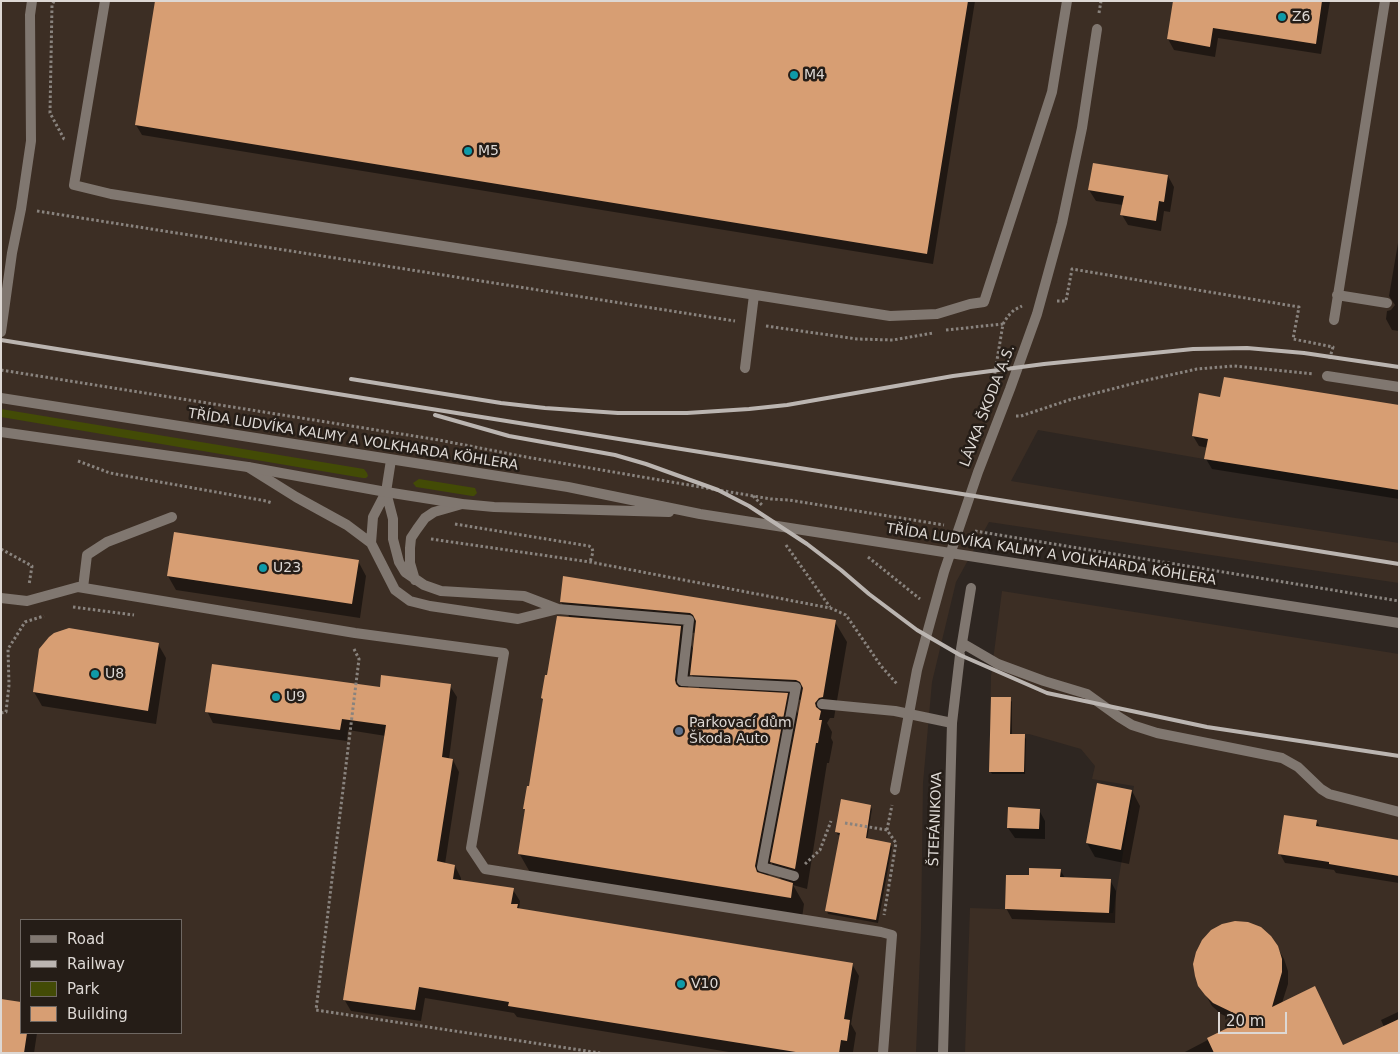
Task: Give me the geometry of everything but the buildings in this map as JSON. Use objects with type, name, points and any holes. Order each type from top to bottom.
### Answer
[{"type":"street","points":[[1,332],[31,141],[30,15],[32,1]]},
{"type":"street","points":[[105,1],[74,185],[111,194],[890,316],[937,314],[970,304],[984,302],[1052,92],[1067,1]]},
{"type":"street","points":[[1334,320],[1385,1]]},
{"type":"street","name":"LÁVKA ŠKODA A.S.","points":[[895,790],[917,670],[944,572],[978,472],[1037,314],[1062,223],[1082,128],[1097,29]]},
{"type":"street","points":[[1,252],[12,253]]},
{"type":"street","points":[[745,368],[754,295]]},
{"type":"street","points":[[1338,295],[1387,303]]},
{"type":"street","points":[[1327,376],[1399,387]]},
{"type":"street","name":"TŘÍDA LUDVÍKA KALMY A VOLKHARDA KÖHLERA","points":[[1,398],[568,487],[700,514],[1399,623]]},
{"type":"street","name":"TŘÍDA LUDVÍKA KALMY A VOLKHARDA KÖHLERA","points":[[1,432],[248,467],[462,504],[700,514]]},
{"type":"street","points":[[371,543],[373,517],[386,492],[391,460]]},
{"type":"street","points":[[248,467],[296,497],[347,525],[371,543],[395,590],[410,601],[430,606],[518,619],[558,609]]},
{"type":"street","points":[[386,492],[392,519],[393,539],[399,562],[404,572],[424,585],[441,591],[524,596],[558,609],[689,620],[682,681],[796,687],[762,867],[794,876]]},
{"type":"street","points":[[415,580],[410,563],[412,538],[425,518],[434,512],[462,504]]},
{"type":"street","points":[[83,588],[87,555],[107,542],[172,517]]},
{"type":"street","points":[[1,598],[27,601],[78,587],[355,633],[504,653],[471,848],[485,869],[892,935],[883,1053]]},
{"type":"street","name":"ŠTEFÁNIKOVA","points":[[943,1053],[952,722],[971,588]]},
{"type":"street","points":[[962,643],[998,664],[1087,694],[1132,725],[1157,733],[1282,758],[1298,767],[1329,794],[1399,812]]},
{"type":"street","points":[[822,704],[895,711],[952,722]]},
{"type":"path","points":[[54,1],[52,5],[50,113],[64,139],[82,143]]},
{"type":"path","points":[[21,209],[857,340],[893,340],[937,332]]},
{"type":"path","points":[[1010,417],[1021,416],[1069,400],[1143,381],[1197,369],[1234,366],[1327,376],[1332,347],[1293,339],[1299,307],[1072,269],[1066,301],[1052,301]]},
{"type":"path","points":[[992,389],[1003,324],[1014,310],[1028,304]]},
{"type":"path","points":[[945,330],[1003,324]]},
{"type":"path","points":[[1,370],[440,440],[526,457],[771,499],[789,500],[950,526]]},
{"type":"path","points":[[70,459],[110,473],[274,504]]},
{"type":"path","points":[[753,496],[780,525],[784,542],[830,608]]},
{"type":"path","points":[[446,523],[589,546],[593,552],[590,562]]},
{"type":"path","points":[[969,530],[1399,601]]},
{"type":"path","points":[[429,533],[428,539],[590,562],[830,608],[846,615],[881,666],[898,685],[895,711]]},
{"type":"path","points":[[1,549],[32,566],[25,622],[8,649],[6,712],[1,713]]},
{"type":"path","points":[[863,554],[925,603]]},
{"type":"path","points":[[70,606],[139,616]]},
{"type":"path","points":[[25,622],[52,612]]},
{"type":"path","points":[[353,646],[359,659],[316,1010],[600,1053]]},
{"type":"path","points":[[845,823],[887,830],[895,790]]},
{"type":"path","points":[[794,876],[820,850],[831,821]]},
{"type":"shaded area","points":[[1,1],[1399,1],[1399,490],[1038,430],[1011,481],[1399,543],[1399,583],[989,522],[956,582],[932,682],[923,783],[921,929],[916,1053],[1,1053]]},
{"type":"shaded area","points":[[1002,591],[1399,654],[1399,1053],[965,1053],[970,908],[1113,913],[1134,786],[1092,779],[1095,766],[1081,749],[1029,734],[990,734],[991,676]]},
{"type":"green space","points":[[1,409],[364,469],[368,476],[363,478],[1,417]]},
{"type":"green space","points":[[419,479],[475,488],[477,493],[472,496],[416,487],[413,483]]},
{"type":"railway","points":[[1,340],[1399,564]]},
{"type":"railway","points":[[351,379],[501,403],[545,408],[618,413],[687,413],[787,405],[953,376],[1044,364],[1193,349],[1247,348],[1304,353],[1399,367]]},
{"type":"railway","points":[[435,415],[509,436],[615,455],[718,490],[749,506],[807,544],[917,630],[960,655],[1047,693],[1207,727],[1399,756]]},
{"type":"place","name":"Z6","points":[[1282,17]]},
{"type":"place","name":"M4","points":[[794,75]]},
{"type":"place","name":"M5","points":[[468,151]]},
{"type":"place","name":"U23","points":[[263,568]]},
{"type":"place","name":"U8","points":[[95,674]]},
{"type":"place","name":"U9","points":[[276,697]]},
{"type":"place","name":"Parkovací dům Škoda Auto","points":[[679,731]]},
{"type":"place","name":"V10","points":[[681,984]]}]
